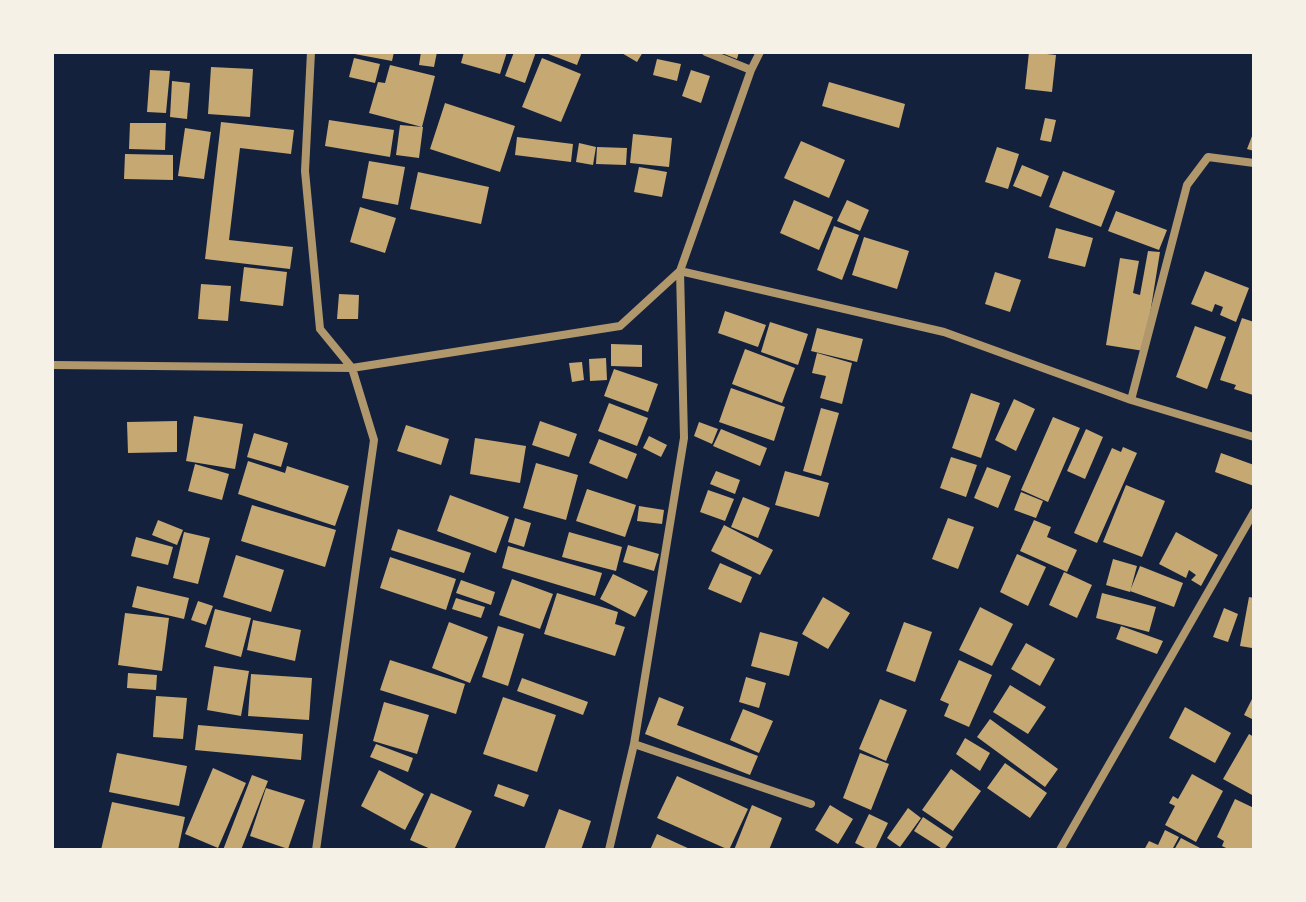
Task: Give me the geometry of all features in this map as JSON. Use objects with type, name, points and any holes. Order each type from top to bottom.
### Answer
[{"type":"street","points":[[311,52],[305,171],[320,329],[352,368],[374,440],[316,850]]},
{"type":"street","points":[[706,52],[751,70]]},
{"type":"street","points":[[609,850],[634,744],[684,438],[680,271],[760,52]]},
{"type":"street","points":[[1131,400],[1187,185],[1208,157],[1254,163]]},
{"type":"street","points":[[52,365],[352,368],[620,326],[680,271]]},
{"type":"street","points":[[680,271],[944,332],[1131,400],[1254,437]]},
{"type":"street","points":[[1060,850],[1254,512]]},
{"type":"street","points":[[634,744],[811,804]]},
{"type":"building","points":[[344,52],[394,52],[392,61]]},
{"type":"building","points":[[421,52],[437,52],[434,67],[419,65]]},
{"type":"building","points":[[464,52],[507,52],[500,74],[461,63]]},
{"type":"building","points":[[514,52],[536,52],[525,83],[505,76]]},
{"type":"building","points":[[543,52],[582,52],[577,65]]},
{"type":"building","points":[[620,52],[643,52],[637,62]]},
{"type":"building","points":[[719,52],[739,52],[737,59]]},
{"type":"building","points":[[1029,52],[1056,55],[1052,92],[1025,89]]},
{"type":"building","points":[[354,58],[380,64],[375,83],[349,77]]},
{"type":"building","points":[[542,58],[581,74],[561,122],[522,107]]},
{"type":"building","points":[[657,59],[681,64],[677,81],[653,75]]},
{"type":"building","points":[[390,65],[435,76],[422,127],[369,113],[378,82],[385,83]]},
{"type":"building","points":[[211,67],[253,69],[250,117],[208,114]]},
{"type":"building","points":[[150,70],[170,71],[166,113],[147,112]]},
{"type":"building","points":[[691,70],[710,76],[701,103],[682,96]]},
{"type":"building","points":[[172,81],[190,83],[187,119],[170,117]]},
{"type":"building","points":[[829,82],[905,104],[899,128],[822,106]]},
{"type":"building","points":[[445,103],[515,126],[500,172],[430,149]]},
{"type":"building","points":[[1045,118],[1056,120],[1051,142],[1040,140]]},
{"type":"building","points":[[329,120],[394,130],[390,157],[325,146]]},
{"type":"building","points":[[221,122],[294,130],[291,154],[240,148],[229,240],[293,247],[290,269],[205,259]]},
{"type":"building","points":[[130,123],[166,123],[165,150],[129,149]]},
{"type":"building","points":[[400,125],[423,127],[419,158],[396,155]]},
{"type":"building","points":[[185,128],[211,132],[204,179],[178,176]]},
{"type":"building","points":[[1254,131],[1254,151],[1247,149]]},
{"type":"building","points":[[633,134],[672,138],[669,167],[630,163]]},
{"type":"building","points":[[517,137],[573,144],[571,162],[515,155]]},
{"type":"building","points":[[801,141],[845,160],[829,198],[784,178]]},
{"type":"building","points":[[579,143],[596,147],[593,165],[576,162]]},
{"type":"building","points":[[597,147],[627,148],[626,165],[596,164]]},
{"type":"building","points":[[997,147],[1019,154],[1008,189],[985,182]]},
{"type":"building","points":[[125,154],[173,155],[173,180],[124,179]]},
{"type":"building","points":[[369,161],[405,167],[398,205],[362,198]]},
{"type":"building","points":[[1022,165],[1049,176],[1041,197],[1013,186]]},
{"type":"building","points":[[639,167],[667,172],[662,197],[634,192]]},
{"type":"building","points":[[1063,171],[1115,191],[1101,227],[1049,207]]},
{"type":"building","points":[[418,172],[489,187],[481,224],[410,209]]},
{"type":"building","points":[[794,200],[833,217],[819,250],[780,233]]},
{"type":"building","points":[[847,200],[869,210],[860,231],[837,221]]},
{"type":"building","points":[[360,207],[396,218],[385,253],[350,242]]},
{"type":"building","points":[[1116,211],[1167,230],[1159,250],[1108,231]]},
{"type":"building","points":[[834,226],[859,235],[842,280],[817,270]]},
{"type":"building","points":[[1056,228],[1093,238],[1085,267],[1048,258]]},
{"type":"building","points":[[864,237],[909,251],[897,289],[852,275]]},
{"type":"building","points":[[1148,251],[1160,252],[1144,351],[1106,345],[1120,258],[1139,261],[1133,293],[1140,295]]},
{"type":"building","points":[[244,267],[287,272],[283,306],[240,301]]},
{"type":"building","points":[[1205,271],[1249,288],[1236,322],[1220,315],[1223,307],[1215,304],[1212,312],[1191,304]]},
{"type":"building","points":[[995,272],[1021,280],[1010,312],[985,304]]},
{"type":"building","points":[[201,284],[231,286],[228,321],[198,319]]},
{"type":"building","points":[[339,294],[359,295],[358,319],[337,319]]},
{"type":"building","points":[[725,311],[766,325],[758,347],[718,333]]},
{"type":"building","points":[[1242,318],[1254,322],[1253,395],[1234,389],[1236,385],[1220,380]]},
{"type":"building","points":[[770,322],[808,334],[798,365],[761,352]]},
{"type":"building","points":[[1195,326],[1226,337],[1207,389],[1176,377]]},
{"type":"building","points":[[817,328],[863,339],[857,362],[811,351]]},
{"type":"building","points":[[611,344],[642,345],[642,367],[611,366]]},
{"type":"building","points":[[745,349],[795,368],[782,403],[732,384]]},
{"type":"building","points":[[817,353],[852,363],[842,404],[820,398],[826,376],[812,373]]},
{"type":"building","points":[[606,358],[607,380],[590,381],[589,359]]},
{"type":"building","points":[[582,362],[584,380],[572,382],[569,363]]},
{"type":"building","points":[[614,369],[658,384],[648,412],[604,396]]},
{"type":"building","points":[[731,388],[785,407],[774,441],[719,422]]},
{"type":"building","points":[[971,393],[1000,403],[981,458],[952,448]]},
{"type":"building","points":[[1014,399],[1035,409],[1016,451],[995,440]]},
{"type":"building","points":[[609,403],[648,418],[637,446],[598,431]]},
{"type":"building","points":[[821,408],[839,413],[821,476],[803,471]]},
{"type":"building","points":[[194,416],[243,424],[235,469],[186,461]]},
{"type":"building","points":[[1053,417],[1080,428],[1048,502],[1021,490]]},
{"type":"building","points":[[177,421],[177,452],[128,453],[127,422]]},
{"type":"building","points":[[540,421],[577,434],[569,457],[532,445]]},
{"type":"building","points":[[699,422],[718,429],[712,444],[694,436]]},
{"type":"building","points":[[406,425],[449,439],[441,465],[397,451]]},
{"type":"building","points":[[721,429],[767,448],[760,466],[713,446]]},
{"type":"building","points":[[1086,429],[1103,437],[1085,479],[1067,471]]},
{"type":"building","points":[[254,433],[288,443],[281,467],[247,457]]},
{"type":"building","points":[[649,436],[667,445],[661,457],[643,448]]},
{"type":"building","points":[[475,438],[526,446],[520,483],[470,474]]},
{"type":"building","points":[[599,439],[637,454],[627,479],[589,463]]},
{"type":"building","points":[[1123,447],[1137,453],[1097,543],[1074,533],[1112,448],[1121,452]]},
{"type":"building","points":[[1221,453],[1254,465],[1254,486],[1215,472]]},
{"type":"building","points":[[951,457],[977,465],[966,497],[940,488]]},
{"type":"building","points":[[248,461],[285,473],[287,466],[349,486],[335,526],[238,494]]},
{"type":"building","points":[[536,463],[578,475],[566,520],[523,508]]},
{"type":"building","points":[[195,464],[229,474],[222,500],[188,491]]},
{"type":"building","points":[[987,467],[1011,476],[998,508],[974,498]]},
{"type":"building","points":[[716,471],[740,480],[735,494],[710,484]]},
{"type":"building","points":[[785,471],[829,483],[819,517],[775,505]]},
{"type":"building","points":[[1126,485],[1165,501],[1142,557],[1103,542]]},
{"type":"building","points":[[587,489],[636,505],[625,537],[576,521]]},
{"type":"building","points":[[708,490],[734,499],[725,521],[700,512]]},
{"type":"building","points":[[1021,492],[1043,501],[1036,518],[1014,510]]},
{"type":"building","points":[[450,495],[509,517],[496,553],[437,531]]},
{"type":"building","points":[[743,497],[770,508],[758,538],[731,527]]},
{"type":"building","points":[[252,505],[336,530],[325,567],[241,541]]},
{"type":"building","points":[[639,506],[664,510],[662,524],[637,521]]},
{"type":"building","points":[[515,518],[531,523],[524,547],[508,542]]},
{"type":"building","points":[[948,518],[974,527],[958,569],[932,559]]},
{"type":"building","points":[[158,520],[183,530],[177,545],[152,535]]},
{"type":"building","points":[[1034,520],[1051,527],[1047,537],[1077,550],[1067,572],[1020,551]]},
{"type":"building","points":[[724,525],[773,550],[760,575],[711,551]]},
{"type":"building","points":[[398,529],[471,553],[464,573],[391,550]]},
{"type":"building","points":[[184,532],[210,538],[198,584],[173,578]]},
{"type":"building","points":[[569,532],[622,547],[616,571],[562,557]]},
{"type":"building","points":[[1176,532],[1218,555],[1201,586],[1191,580],[1196,575],[1189,570],[1186,578],[1159,564]]},
{"type":"building","points":[[136,537],[173,547],[168,565],[131,556]]},
{"type":"building","points":[[628,545],[659,554],[654,571],[623,562]]},
{"type":"building","points":[[508,546],[602,573],[595,596],[502,568]]},
{"type":"building","points":[[1017,554],[1046,567],[1028,606],[1000,592]]},
{"type":"building","points":[[236,555],[284,570],[271,612],[223,597]]},
{"type":"building","points":[[390,557],[456,579],[446,610],[380,588]]},
{"type":"building","points":[[1113,559],[1137,566],[1130,592],[1106,585]]},
{"type":"building","points":[[720,563],[752,577],[741,603],[708,589]]},
{"type":"building","points":[[1140,566],[1183,583],[1174,607],[1130,591]]},
{"type":"building","points":[[1064,572],[1092,585],[1077,618],[1049,605]]},
{"type":"building","points":[[613,574],[648,591],[635,617],[600,599]]},
{"type":"building","points":[[512,579],[553,594],[540,629],[499,615]]},
{"type":"building","points":[[461,580],[495,592],[491,605],[456,593]]},
{"type":"building","points":[[137,586],[189,598],[184,619],[132,607]]},
{"type":"building","points":[[557,593],[618,612],[615,624],[625,627],[615,656],[544,634]]},
{"type":"building","points":[[1102,593],[1156,607],[1149,632],[1096,618]]},
{"type":"building","points":[[823,597],[850,613],[828,649],[802,634]]},
{"type":"building","points":[[1249,597],[1254,598],[1252,648],[1240,646]]},
{"type":"building","points":[[456,598],[485,607],[481,618],[452,609]]},
{"type":"building","points":[[198,601],[213,606],[206,625],[191,620]]},
{"type":"building","points":[[980,607],[1013,624],[992,666],[959,650]]},
{"type":"building","points":[[1224,608],[1238,614],[1228,642],[1213,637]]},
{"type":"building","points":[[215,609],[251,618],[241,657],[205,647]]},
{"type":"building","points":[[125,613],[169,618],[162,671],[118,665]]},
{"type":"building","points":[[253,620],[301,630],[295,661],[247,650]]},
{"type":"building","points":[[449,622],[488,637],[470,683],[432,668]]},
{"type":"building","points":[[904,622],[932,632],[915,682],[886,671]]},
{"type":"building","points":[[498,626],[524,634],[508,686],[482,677]]},
{"type":"building","points":[[1121,626],[1163,641],[1157,654],[1116,639]]},
{"type":"building","points":[[760,632],[798,642],[789,676],[751,666]]},
{"type":"building","points":[[1026,643],[1055,659],[1040,686],[1011,669]]},
{"type":"building","points":[[390,660],[465,684],[456,714],[380,690]]},
{"type":"building","points":[[959,660],[992,675],[969,727],[944,716],[949,704],[940,700]]},
{"type":"building","points":[[214,666],[249,671],[241,716],[207,710]]},
{"type":"building","points":[[128,673],[157,675],[156,690],[127,688]]},
{"type":"building","points":[[251,674],[312,678],[309,720],[248,716]]},
{"type":"building","points":[[746,677],[766,683],[759,708],[739,702]]},
{"type":"building","points":[[522,678],[588,702],[583,715],[517,691]]},
{"type":"building","points":[[1010,685],[1046,707],[1028,734],[993,712]]},
{"type":"building","points":[[1254,695],[1254,720],[1244,715]]},
{"type":"building","points":[[156,696],[187,698],[183,739],[153,737]]},
{"type":"building","points":[[503,697],[556,715],[537,772],[483,754]]},
{"type":"building","points":[[659,697],[684,707],[677,725],[758,756],[750,775],[645,734]]},
{"type":"building","points":[[880,699],[907,710],[886,761],[859,749]]},
{"type":"building","points":[[384,702],[429,715],[417,754],[373,741]]},
{"type":"building","points":[[1185,707],[1231,733],[1215,763],[1169,738]]},
{"type":"building","points":[[743,709],[773,721],[759,753],[730,740]]},
{"type":"building","points":[[990,719],[1058,769],[1045,787],[977,737]]},
{"type":"building","points":[[198,725],[303,734],[301,760],[195,750]]},
{"type":"building","points":[[1249,734],[1254,737],[1252,795],[1223,779]]},
{"type":"building","points":[[965,738],[990,753],[980,771],[956,754]]},
{"type":"building","points":[[376,744],[413,758],[408,772],[370,757]]},
{"type":"building","points":[[117,753],[187,766],[179,806],[109,792]]},
{"type":"building","points":[[860,753],[889,764],[871,810],[843,798]]},
{"type":"building","points":[[1005,763],[1047,793],[1030,818],[987,788]]},
{"type":"building","points":[[213,768],[246,783],[218,848],[185,834]]},
{"type":"building","points":[[951,769],[981,791],[953,831],[922,810]]},
{"type":"building","points":[[379,770],[424,794],[405,830],[361,806]]},
{"type":"building","points":[[1192,774],[1223,791],[1196,842],[1165,825],[1175,806],[1169,803],[1173,796],[1178,799]]},
{"type":"building","points":[[252,775],[268,781],[241,850],[223,850]]},
{"type":"building","points":[[677,776],[748,809],[729,850],[657,818]]},
{"type":"building","points":[[498,784],[529,795],[524,807],[494,796]]},
{"type":"building","points":[[266,788],[305,800],[288,849],[250,836]]},
{"type":"building","points":[[431,793],[472,811],[454,850],[433,850],[410,840]]},
{"type":"building","points":[[1235,799],[1254,808],[1254,850],[1230,850],[1222,846],[1224,841],[1217,837]]},
{"type":"building","points":[[112,802],[185,817],[178,850],[101,850]]},
{"type":"building","points":[[752,805],[782,818],[769,850],[734,850]]},
{"type":"building","points":[[830,805],[853,819],[838,844],[815,830]]},
{"type":"building","points":[[908,808],[921,818],[900,847],[887,838]]},
{"type":"building","points":[[559,809],[591,821],[581,850],[544,850]]},
{"type":"building","points":[[869,814],[888,823],[875,850],[855,843]]},
{"type":"building","points":[[923,817],[953,837],[944,850],[914,831]]},
{"type":"building","points":[[1165,830],[1179,837],[1172,850],[1144,850],[1149,841],[1158,845]]},
{"type":"building","points":[[657,834],[692,850],[650,850]]},
{"type":"building","points":[[1181,838],[1200,848],[1174,850]]}]
